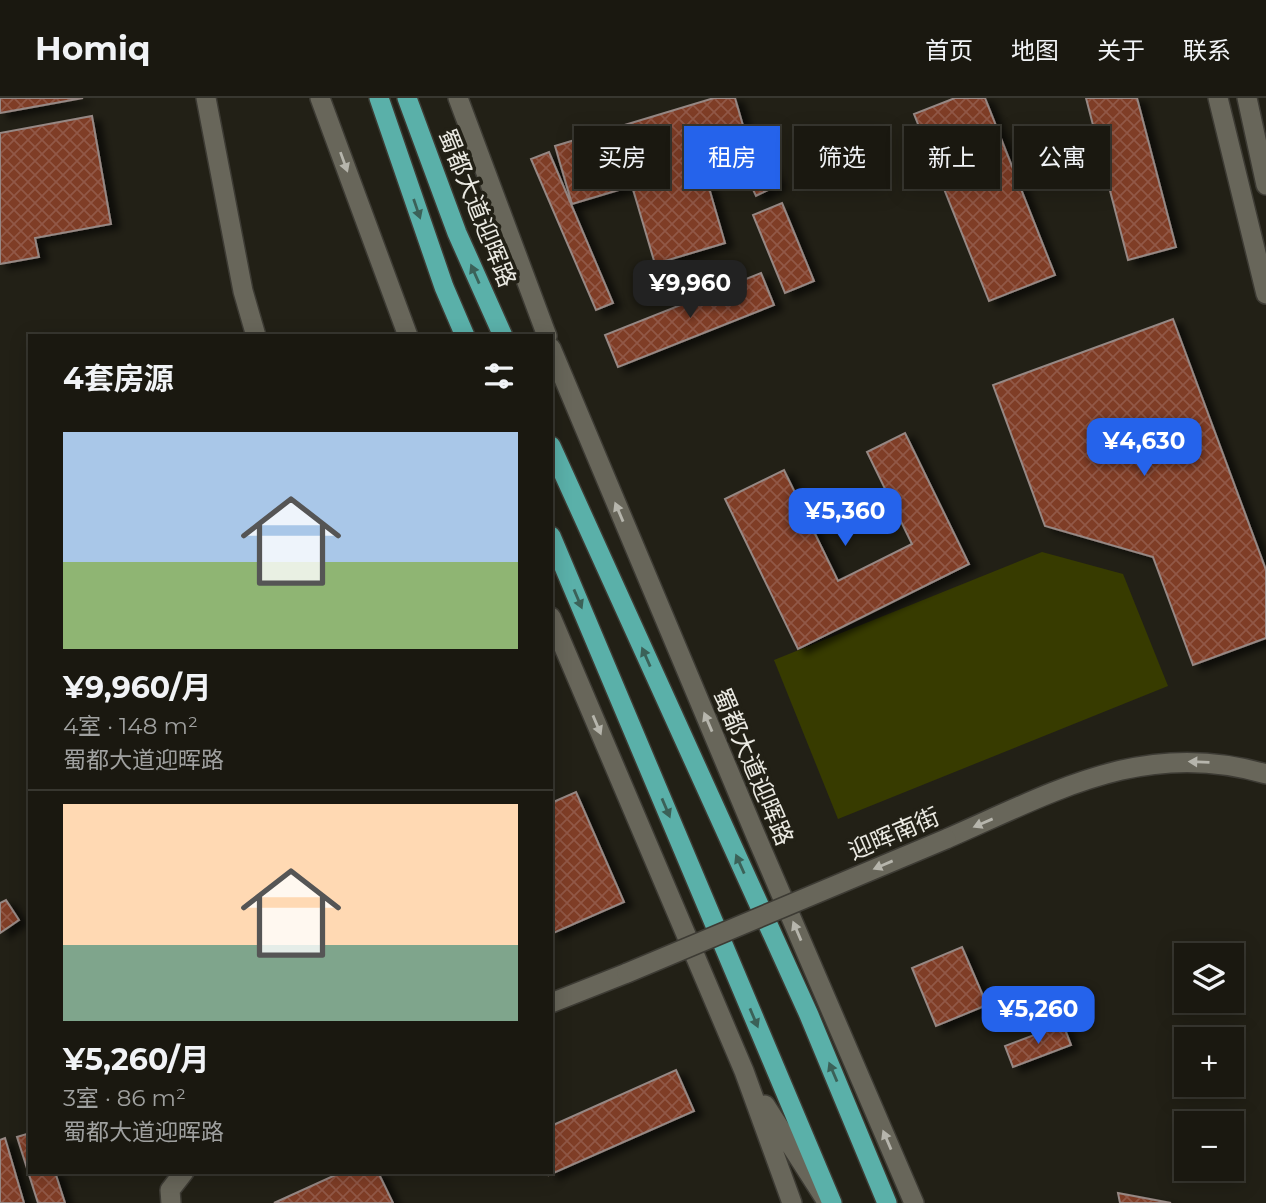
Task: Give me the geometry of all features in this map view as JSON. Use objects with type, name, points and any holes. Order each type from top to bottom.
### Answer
[{"type":"highway","points":[[379,98],[444,287],[464,334]]},
{"type":"highway","name":"蜀都大道迎晖路","points":[[407,98],[457,233],[502,334]]},
{"type":"highway","name":"蜀都大道迎晖路","points":[[553,450],[809,1015],[887,1203]]},
{"type":"highway","points":[[553,541],[830,1203]]},
{"type":"main road","points":[[206,98],[243,291],[255,334]]},
{"type":"main road","points":[[320,98],[407,334]]},
{"type":"main road","name":"蜀都大道迎晖路","points":[[458,98],[546,334]]},
{"type":"main road","points":[[1218,98],[1266,294]]},
{"type":"main road","points":[[1247,98],[1266,185]]},
{"type":"main road","name":"蜀都大道迎晖路","points":[[553,353],[914,1203]]},
{"type":"main road","points":[[553,622],[744,1071],[792,1203]]},
{"type":"main road","name":"迎晖南街","points":[[553,1002],[627,974],[1096,776],[1135,766],[1175,761],[1211,763],[1266,775]]},
{"type":"main road","points":[[744,1071],[830,1203]]},
{"type":"main road","points":[[171,1203],[170,1190],[182,1174]]},
{"type":"shaded area","points":[[1042,552],[1123,574],[1168,686],[838,819],[774,660]]},
{"type":"building","points":[[0,98],[83,98],[0,113]]},
{"type":"building","points":[[714,98],[735,98],[743,126],[684,126],[684,189],[709,189],[725,243],[655,264],[633,189],[670,189],[670,126],[621,126]]},
{"type":"building","points":[[955,98],[985,98],[996,126],[919,126],[914,114]]},
{"type":"building","points":[[1086,98],[1137,98],[1176,247],[1128,260],[1110,189],[1110,126],[1093,126]]},
{"type":"building","points":[[92,116],[111,224],[35,238],[39,257],[0,264],[0,133]]},
{"type":"building","points":[[1000,136],[1014,171],[1014,189],[1021,189],[1055,275],[989,301],[944,189],[1000,189]]},
{"type":"building","points":[[574,140],[574,189],[622,189],[572,204],[555,146]]},
{"type":"building","points":[[549,152],[613,303],[596,310],[531,159]]},
{"type":"building","points":[[753,189],[770,189],[756,196]]},
{"type":"building","points":[[782,203],[814,281],[785,293],[753,215]]},
{"type":"building","points":[[761,273],[774,305],[618,367],[605,335]]},
{"type":"building","points":[[1173,319],[1266,570],[1266,638],[1193,665],[1153,557],[1045,526],[993,385]]},
{"type":"building","points":[[905,433],[969,564],[798,649],[725,499],[784,470],[838,581],[912,544],[867,452]]},
{"type":"building","points":[[576,792],[624,902],[553,933],[553,802]]},
{"type":"building","points":[[6,900],[19,920],[0,933],[0,903]]},
{"type":"building","points":[[962,947],[987,1005],[936,1026],[912,968]]},
{"type":"building","points":[[1063,1024],[1071,1045],[1013,1067],[1005,1046]]},
{"type":"building","points":[[676,1070],[694,1111],[553,1173],[553,1125]]},
{"type":"building","points":[[28,1134],[28,1172],[17,1137]]},
{"type":"building","points":[[5,1138],[24,1203],[0,1203],[0,1140]]},
{"type":"building","points":[[29,1174],[56,1174],[65,1203],[38,1203]]},
{"type":"building","points":[[338,1174],[379,1174],[393,1203],[274,1203]]},
{"type":"building","points":[[1118,1193],[1171,1203],[1120,1203]]}]
